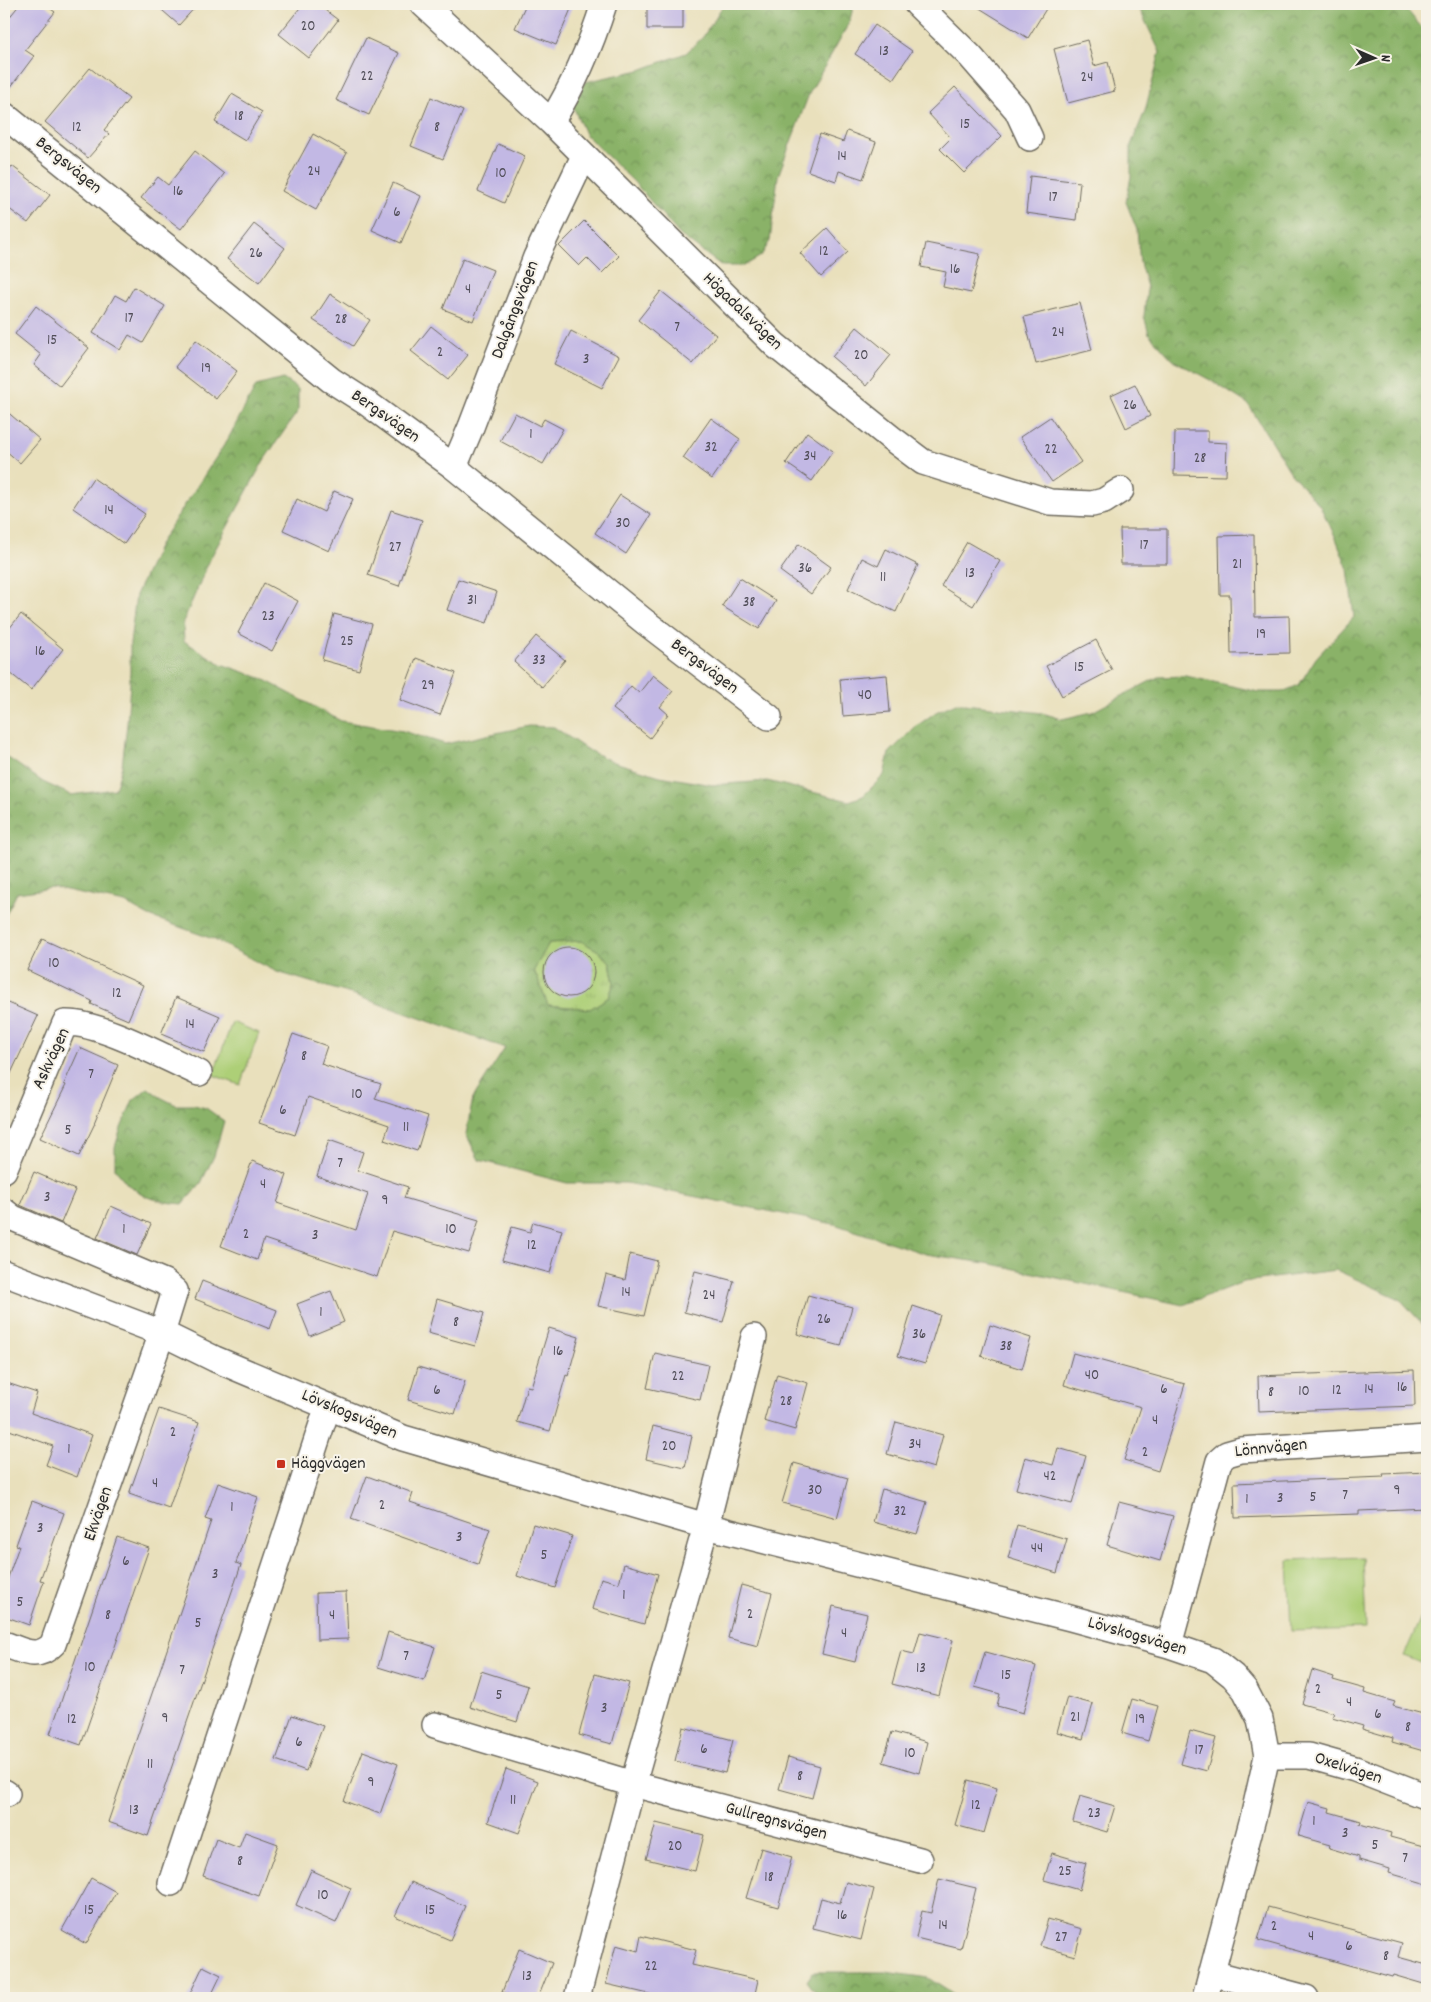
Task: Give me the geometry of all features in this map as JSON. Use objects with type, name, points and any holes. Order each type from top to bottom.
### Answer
[{"type":"street","name":"Högadalsvägen","points":[[423,4],[551,122],[776,345],[890,438],[924,462],[1050,502],[1092,504],[1104,501],[1122,490]]},
{"type":"street","points":[[551,122],[565,100],[592,41],[604,4]]},
{"type":"street","points":[[917,4],[970,56],[1017,110],[1030,138]]},
{"type":"street","name":"Bergsvägen","points":[[4,115],[331,380],[454,466],[644,622],[769,717]]},
{"type":"street","name":"Dalgångsvägen","points":[[454,466],[472,427],[536,257],[584,156]]},
{"type":"street","name":"Askvägen","points":[[4,1170],[66,1023],[78,1022],[112,1034],[199,1073]]},
{"type":"street","name":"Ekvägen","points":[[4,1211],[13,1218],[164,1282],[175,1290],[162,1333],[53,1644],[47,1650],[32,1654],[4,1644]]},
{"type":"street","name":"Lövskogsvägen","points":[[4,1273],[162,1333],[215,1359],[403,1438],[706,1526],[976,1593],[1169,1645],[1213,1660],[1233,1676],[1245,1690],[1260,1720],[1267,1756],[1253,1818],[1205,1998]]},
{"type":"street","points":[[577,1998],[633,1784],[706,1526],[754,1337]]},
{"type":"street","points":[[171,1883],[328,1406]]},
{"type":"street","name":"Lönnvägen","points":[[1169,1645],[1219,1462],[1227,1454],[1241,1450],[1427,1438]]},
{"type":"street","name":"Gullregnsvägen","points":[[435,1725],[633,1784],[920,1860]]},
{"type":"street","name":"Oxelvägen","points":[[1267,1756],[1308,1756],[1355,1769],[1427,1797]]},
{"type":"street","points":[[1212,1973],[1306,1998]]},
{"type":"green space","points":[[724,4],[854,4],[849,23],[809,94],[778,176],[770,241],[761,256],[744,266],[722,266],[680,235],[634,182],[585,134],[573,106],[585,82],[640,70],[686,53],[703,37]]},
{"type":"green space","points":[[1137,4],[1402,4],[1427,34],[1427,1329],[1400,1299],[1336,1270],[1243,1282],[1183,1305],[992,1264],[926,1254],[834,1224],[626,1183],[567,1183],[479,1160],[466,1134],[473,1098],[505,1048],[351,994],[277,972],[213,939],[149,916],[125,903],[52,888],[17,893],[4,918],[4,755],[43,782],[71,795],[115,789],[122,766],[127,724],[130,684],[130,643],[136,595],[160,543],[228,439],[256,386],[283,379],[298,389],[298,411],[264,460],[211,557],[183,622],[184,641],[221,664],[261,678],[341,721],[403,731],[445,744],[529,726],[554,727],[586,749],[611,761],[660,776],[712,785],[767,781],[849,801],[863,796],[884,775],[889,753],[914,728],[936,712],[956,703],[1042,713],[1062,719],[1092,712],[1158,677],[1186,676],[1259,692],[1282,692],[1299,685],[1316,658],[1354,617],[1348,569],[1335,536],[1320,506],[1291,473],[1248,404],[1212,381],[1173,360],[1149,334],[1144,316],[1147,287],[1140,263],[1137,230],[1126,202],[1131,176],[1131,145],[1145,111],[1160,52]],"holes":[[[581,941],[597,950],[610,962],[614,983],[609,997],[590,1009],[548,1005],[534,970],[549,943]]]},
{"type":"green space","points":[[581,941],[597,950],[610,962],[614,983],[609,997],[590,1009],[547,1005],[534,970],[549,943]]},
{"type":"green space","points":[[232,1022],[259,1033],[240,1085],[213,1075]]},
{"type":"green space","points":[[148,1088],[176,1105],[194,1105],[206,1108],[224,1121],[214,1156],[201,1183],[183,1204],[147,1197],[128,1185],[115,1169],[115,1147],[121,1128],[133,1100]]},
{"type":"green space","points":[[1363,1557],[1366,1629],[1291,1631],[1288,1560]]},
{"type":"green space","points":[[1427,1603],[1427,1666],[1404,1656]]},
{"type":"green space","points":[[813,1972],[886,1972],[928,1978],[959,1998],[820,1998],[807,1981]]},
{"type":"building","points":[[20,4],[44,4],[55,12],[25,50],[34,56],[4,96],[4,24]]},
{"type":"building","points":[[155,4],[198,4],[179,25]]},
{"type":"building","points":[[303,4],[317,4],[338,20],[309,58],[279,34]]},
{"type":"building","points":[[526,4],[573,4],[556,45],[515,28]]},
{"type":"building","points":[[647,4],[683,4],[683,29],[647,29]]},
{"type":"building","points":[[973,4],[1049,4],[1028,38]]},
{"type":"building","points":[[875,25],[912,51],[893,79],[855,54]]},
{"type":"building","points":[[366,38],[399,53],[369,115],[336,100]]},
{"type":"building","points":[[1087,40],[1094,66],[1108,62],[1115,91],[1068,103],[1054,49]]},
{"type":"building","points":[[90,68],[129,99],[104,130],[109,134],[88,158],[45,122]]},
{"type":"building","points":[[955,87],[1002,136],[964,173],[940,149],[951,138],[928,113]]},
{"type":"building","points":[[232,94],[262,112],[245,140],[215,122]]},
{"type":"building","points":[[431,97],[463,111],[443,159],[411,146]]},
{"type":"building","points":[[847,131],[876,142],[863,179],[839,171],[836,181],[808,171],[820,134],[843,142]]},
{"type":"building","points":[[313,134],[347,153],[316,210],[282,191]]},
{"type":"building","points":[[498,144],[525,156],[504,203],[478,191]]},
{"type":"building","points":[[195,151],[224,174],[181,229],[141,198],[158,177],[168,185]]},
{"type":"building","points":[[12,166],[50,195],[28,223],[4,205],[4,176]]},
{"type":"building","points":[[1030,176],[1080,182],[1076,220],[1026,213]]},
{"type":"building","points":[[393,183],[421,196],[401,243],[372,230]]},
{"type":"building","points":[[584,221],[619,256],[602,273],[587,258],[579,266],[559,246]]},
{"type":"building","points":[[254,224],[285,248],[259,283],[227,259]]},
{"type":"building","points":[[827,228],[848,252],[821,277],[800,253]]},
{"type":"building","points":[[926,243],[980,254],[971,293],[943,287],[946,272],[921,267]]},
{"type":"building","points":[[463,258],[493,270],[473,321],[443,309]]},
{"type":"building","points":[[134,287],[165,306],[143,343],[129,335],[120,350],[93,333],[115,295],[126,301]]},
{"type":"building","points":[[661,291],[716,335],[693,364],[638,320]]},
{"type":"building","points":[[330,294],[370,320],[353,346],[313,320]]},
{"type":"building","points":[[1080,303],[1092,350],[1036,364],[1024,317]]},
{"type":"building","points":[[36,306],[89,348],[60,386],[34,365],[41,355],[15,334]]},
{"type":"building","points":[[431,326],[468,355],[448,380],[411,351]]},
{"type":"building","points":[[857,327],[891,355],[866,386],[832,357]]},
{"type":"building","points":[[571,331],[619,356],[602,388],[554,364]]},
{"type":"building","points":[[196,340],[237,371],[216,399],[175,367]]},
{"type":"building","points":[[1135,384],[1150,416],[1126,428],[1111,395]]},
{"type":"building","points":[[4,409],[40,440],[20,463],[4,449]]},
{"type":"building","points":[[515,413],[540,426],[544,419],[563,429],[543,464],[500,441]]},
{"type":"building","points":[[1050,417],[1081,462],[1052,482],[1020,437]]},
{"type":"building","points":[[711,418],[740,439],[712,479],[683,458]]},
{"type":"building","points":[[1175,431],[1208,431],[1208,442],[1227,443],[1226,476],[1174,475]]},
{"type":"building","points":[[807,432],[833,451],[812,481],[786,463]]},
{"type":"building","points":[[93,478],[145,514],[124,544],[73,508]]},
{"type":"building","points":[[334,491],[353,499],[329,551],[283,530],[297,499],[324,512]]},
{"type":"building","points":[[620,495],[651,515],[626,554],[595,533]]},
{"type":"building","points":[[391,510],[422,520],[399,586],[368,575]]},
{"type":"building","points":[[1120,529],[1167,529],[1167,564],[1121,564]]},
{"type":"building","points":[[1254,535],[1255,617],[1289,616],[1290,653],[1231,654],[1230,595],[1220,595],[1219,536]]},
{"type":"building","points":[[967,542],[1000,561],[973,606],[941,586]]},
{"type":"building","points":[[799,544],[831,567],[811,594],[780,571]]},
{"type":"building","points":[[886,549],[918,565],[896,612],[848,589],[862,558],[878,566]]},
{"type":"building","points":[[740,578],[776,601],[759,629],[722,606]]},
{"type":"building","points":[[458,579],[497,592],[487,623],[447,610]]},
{"type":"building","points":[[264,583],[298,601],[272,651],[238,633]]},
{"type":"building","points":[[21,614],[63,649],[31,690],[4,668],[4,635]]},
{"type":"building","points":[[334,614],[372,624],[359,670],[322,660]]},
{"type":"building","points":[[536,636],[565,660],[542,687],[514,662]]},
{"type":"building","points":[[1096,640],[1112,670],[1062,696],[1046,666]]},
{"type":"building","points":[[416,658],[456,673],[440,715],[400,700]]},
{"type":"building","points":[[653,675],[673,691],[660,707],[668,714],[650,738],[613,709],[631,686],[639,693]]},
{"type":"building","points":[[887,675],[890,712],[843,716],[840,679]]},
{"type":"building","points":[[42,939],[143,985],[128,1020],[91,1004],[92,1001],[27,970]]},
{"type":"building","points":[[564,947],[574,947],[587,954],[594,967],[594,977],[587,990],[574,997],[564,997],[555,993],[548,986],[544,977],[544,967],[548,958],[555,951]]},
{"type":"building","points":[[176,997],[220,1016],[204,1052],[161,1034]]},
{"type":"building","points":[[4,1001],[38,1016],[4,1088]]},
{"type":"building","points":[[293,1034],[327,1046],[321,1064],[381,1084],[375,1099],[428,1116],[417,1151],[384,1140],[389,1125],[308,1097],[295,1135],[259,1123]]},
{"type":"building","points":[[80,1048],[118,1065],[95,1123],[79,1156],[40,1138],[66,1085],[64,1084]]},
{"type":"building","points":[[329,1140],[363,1152],[357,1170],[408,1187],[404,1198],[479,1220],[469,1253],[392,1231],[377,1277],[264,1239],[257,1260],[221,1246],[252,1161],[287,1175],[277,1203],[356,1230],[368,1194],[317,1176]]},
{"type":"building","points":[[34,1172],[75,1190],[61,1223],[20,1205]]},
{"type":"building","points":[[111,1206],[151,1224],[137,1255],[97,1238]]},
{"type":"building","points":[[533,1222],[562,1230],[550,1273],[502,1260],[512,1227],[530,1232]]},
{"type":"building","points":[[630,1254],[657,1261],[644,1316],[598,1306],[606,1275],[625,1280]]},
{"type":"building","points":[[695,1271],[734,1281],[723,1322],[684,1312]]},
{"type":"building","points":[[202,1281],[277,1310],[270,1329],[195,1299]]},
{"type":"building","points":[[331,1291],[344,1322],[310,1336],[297,1304]]},
{"type":"building","points":[[808,1295],[852,1307],[841,1346],[797,1334]]},
{"type":"building","points":[[437,1299],[484,1313],[475,1346],[428,1333]]},
{"type":"building","points":[[913,1306],[940,1315],[925,1364],[898,1356]]},
{"type":"building","points":[[990,1325],[1031,1338],[1022,1369],[981,1356]]},
{"type":"building","points":[[549,1328],[579,1337],[550,1431],[517,1422],[527,1386],[531,1387]]},
{"type":"building","points":[[655,1353],[708,1365],[700,1400],[647,1388]]},
{"type":"building","points":[[1073,1353],[1185,1384],[1158,1471],[1124,1460],[1141,1407],[1064,1385]]},
{"type":"building","points":[[418,1367],[465,1381],[455,1414],[408,1400]]},
{"type":"building","points":[[1414,1370],[1415,1406],[1259,1412],[1258,1376]]},
{"type":"building","points":[[777,1374],[808,1383],[795,1430],[764,1421]]},
{"type":"building","points":[[4,1382],[37,1393],[31,1413],[92,1435],[77,1477],[46,1465],[53,1446],[4,1428]]},
{"type":"building","points":[[159,1409],[199,1422],[169,1508],[129,1494]]},
{"type":"building","points":[[896,1422],[943,1435],[934,1468],[887,1454]]},
{"type":"building","points":[[653,1426],[692,1436],[685,1468],[646,1459]]},
{"type":"building","points":[[1058,1448],[1086,1456],[1072,1504],[1016,1489],[1025,1457],[1053,1465]]},
{"type":"building","points":[[794,1463],[848,1478],[837,1518],[782,1503]]},
{"type":"building","points":[[1427,1472],[1427,1508],[1359,1511],[1359,1514],[1235,1518],[1234,1483],[1384,1477],[1383,1474]]},
{"type":"building","points":[[367,1476],[413,1493],[410,1502],[490,1529],[478,1564],[351,1519]]},
{"type":"building","points":[[218,1483],[258,1497],[236,1563],[241,1565],[148,1836],[108,1822],[211,1521],[205,1519]]},
{"type":"building","points":[[882,1489],[927,1502],[917,1534],[873,1522]]},
{"type":"building","points":[[32,1501],[64,1513],[40,1580],[44,1581],[29,1625],[4,1616],[4,1589],[19,1546],[16,1545]]},
{"type":"building","points":[[1119,1502],[1173,1516],[1160,1561],[1107,1545]]},
{"type":"building","points":[[533,1524],[572,1536],[555,1588],[517,1576]]},
{"type":"building","points":[[1017,1525],[1067,1539],[1057,1573],[1008,1558]]},
{"type":"building","points":[[117,1537],[149,1548],[81,1745],[50,1734]]},
{"type":"building","points":[[624,1564],[658,1574],[644,1624],[592,1609],[601,1578],[619,1583]]},
{"type":"building","points":[[741,1585],[772,1593],[758,1646],[728,1638]]},
{"type":"building","points":[[346,1592],[348,1639],[317,1640],[316,1593]]},
{"type":"building","points":[[833,1606],[867,1614],[855,1662],[822,1654]]},
{"type":"building","points":[[388,1632],[435,1647],[424,1681],[378,1667]]},
{"type":"building","points":[[920,1632],[953,1640],[939,1696],[892,1684],[901,1651],[914,1654]]},
{"type":"building","points":[[985,1652],[1036,1666],[1023,1713],[997,1706],[1000,1694],[975,1687]]},
{"type":"building","points":[[1312,1670],[1334,1677],[1333,1680],[1365,1689],[1364,1693],[1395,1702],[1393,1706],[1427,1715],[1427,1752],[1392,1742],[1393,1738],[1362,1729],[1363,1726],[1332,1717],[1334,1713],[1302,1704]]},
{"type":"building","points":[[481,1671],[528,1686],[517,1722],[470,1707]]},
{"type":"building","points":[[595,1674],[629,1683],[612,1744],[579,1735]]},
{"type":"building","points":[[1067,1697],[1093,1704],[1083,1739],[1057,1732]]},
{"type":"building","points":[[1132,1699],[1158,1706],[1148,1741],[1122,1733]]},
{"type":"building","points":[[292,1715],[323,1726],[306,1771],[276,1760]]},
{"type":"building","points":[[683,1727],[733,1740],[725,1773],[675,1761]]},
{"type":"building","points":[[1190,1731],[1216,1738],[1207,1771],[1181,1764]]},
{"type":"building","points":[[892,1732],[927,1742],[919,1773],[883,1762]]},
{"type":"building","points":[[363,1751],[398,1764],[380,1814],[344,1801]]},
{"type":"building","points":[[788,1757],[820,1766],[812,1798],[779,1789]]},
{"type":"building","points":[[506,1769],[538,1781],[519,1833],[488,1822]]},
{"type":"building","points":[[968,1780],[997,1788],[984,1833],[955,1825]]},
{"type":"building","points":[[1080,1796],[1115,1806],[1107,1832],[1073,1822]]},
{"type":"building","points":[[1308,1802],[1330,1808],[1329,1812],[1361,1821],[1360,1824],[1391,1833],[1390,1837],[1427,1847],[1427,1884],[1389,1873],[1390,1869],[1359,1860],[1359,1857],[1329,1848],[1330,1845],[1298,1836]]},
{"type":"building","points":[[656,1823],[704,1835],[695,1871],[646,1859]]},
{"type":"building","points":[[245,1832],[278,1844],[259,1896],[203,1876],[216,1839],[239,1848]]},
{"type":"building","points":[[761,1848],[792,1857],[778,1907],[746,1898]]},
{"type":"building","points":[[1052,1853],[1086,1863],[1079,1890],[1044,1880]]},
{"type":"building","points":[[311,1870],[351,1888],[336,1923],[296,1905]]},
{"type":"building","points":[[91,1878],[116,1892],[86,1944],[62,1930]]},
{"type":"building","points":[[939,1879],[976,1888],[961,1949],[916,1938],[922,1911],[931,1913]]},
{"type":"building","points":[[411,1882],[465,1906],[450,1940],[395,1916]]},
{"type":"building","points":[[846,1882],[874,1889],[861,1940],[813,1928],[821,1898],[840,1903]]},
{"type":"building","points":[[1268,1907],[1402,1943],[1398,1957],[1427,1965],[1427,1985],[1258,1940]]},
{"type":"building","points":[[1048,1919],[1082,1929],[1075,1956],[1040,1946]]},
{"type":"building","points":[[641,1936],[696,1950],[692,1965],[758,1980],[754,1998],[666,1998],[606,1984],[616,1945],[638,1951]]},
{"type":"building","points":[[519,1949],[552,1963],[538,1998],[517,1998],[502,1992]]},
{"type":"building","points":[[203,1966],[221,1975],[210,1998],[188,1998]]},
{"type":"place","name":"Häggvägen","points":[[281,1464]]}]
